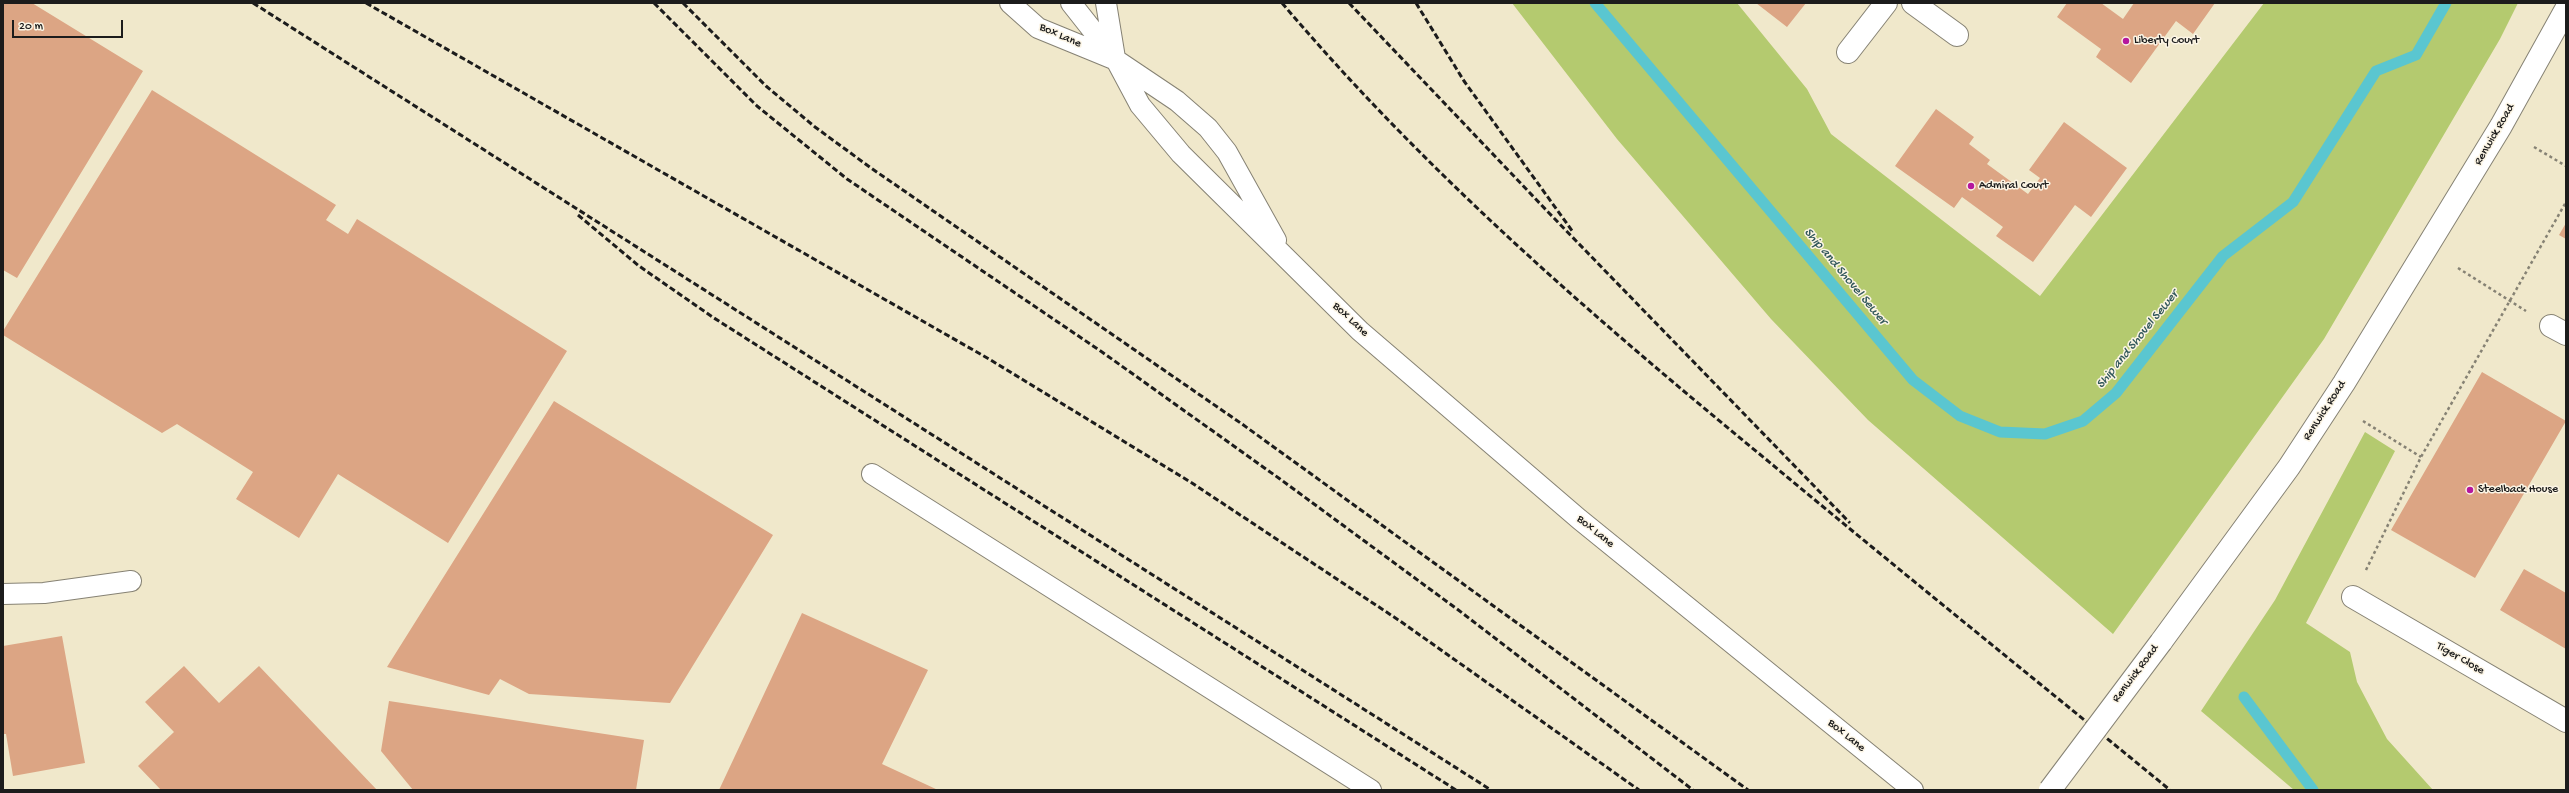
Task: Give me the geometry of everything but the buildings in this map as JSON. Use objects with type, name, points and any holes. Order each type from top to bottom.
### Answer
[{"type":"street","points":[[1848,52],[1886,3]]},
{"type":"street","points":[[1913,3],[1957,35]]},
{"type":"street","name":"Renwick Road","points":[[2050,790],[2289,467],[2344,383],[2501,126],[2566,9]]},
{"type":"street","name":"Tiger Close","points":[[2353,597],[2566,721]]},
{"type":"lane","name":"Box Lane","points":[[1010,3],[1038,28],[1116,60],[1177,101],[1208,128],[1227,152],[1288,261]]},
{"type":"lane","points":[[1071,3],[1116,60]]},
{"type":"lane","points":[[1106,3],[1116,60]]},
{"type":"lane","name":"Box Lane","points":[[1116,60],[1140,105],[1181,154],[1360,331],[1579,519],[1913,790]]},
{"type":"lane","points":[[872,474],[1371,790]]},
{"type":"lane","points":[[3,594],[44,593],[131,581]]},
{"type":"path","points":[[2534,147],[2566,166]]},
{"type":"path","points":[[2353,597],[2421,457],[2508,301],[2566,202]]},
{"type":"path","points":[[2458,268],[2508,301]]},
{"type":"path","points":[[2363,421],[2421,457]]},
{"type":"green space","points":[[1512,3],[1737,3],[1807,89],[1831,134],[2040,296],[2264,3],[2518,3],[2500,39],[2324,339],[2113,634],[1868,420],[1771,319],[1617,139]]},
{"type":"green space","points":[[2365,432],[2395,451],[2306,623],[2350,652],[2357,682],[2387,739],[2433,790],[2294,790],[2201,711],[2275,600]]},
{"type":"waterway","name":"Ship and Shovel Sewer","points":[[1595,3],[1913,380],[1960,416],[2000,432],[2045,434],[2083,421],[2116,393],[2223,256],[2293,202],[2376,71],[2416,55],[2446,3]]},
{"type":"waterway","name":"Ship and Shovel Sewer","points":[[2244,697],[2313,790]]},
{"type":"railway","points":[[253,3],[1491,790]]},
{"type":"railway","points":[[366,3],[989,359],[1192,483],[1400,621],[1639,790]]},
{"type":"railway","points":[[654,3],[757,106],[847,179],[1102,352],[1280,479],[1457,609],[1693,790]]},
{"type":"railway","points":[[683,3],[766,86],[815,127],[871,168],[1242,424],[1748,790]]},
{"type":"railway","points":[[1282,3],[1395,127],[1454,186],[1576,299],[1703,407],[1918,585],[2170,790]]},
{"type":"railway","points":[[1349,3],[1549,213],[1850,523]]},
{"type":"railway","points":[[1416,3],[1464,81],[1573,232]]},
{"type":"railway","points":[[578,215],[639,266],[714,318],[1456,790]]},
{"type":"place","name":"Liberty Court","points":[[2126,41]]},
{"type":"place","name":"Admiral Court","points":[[1971,186]]},
{"type":"place","name":"Steelback House","points":[[2470,490]]}]
